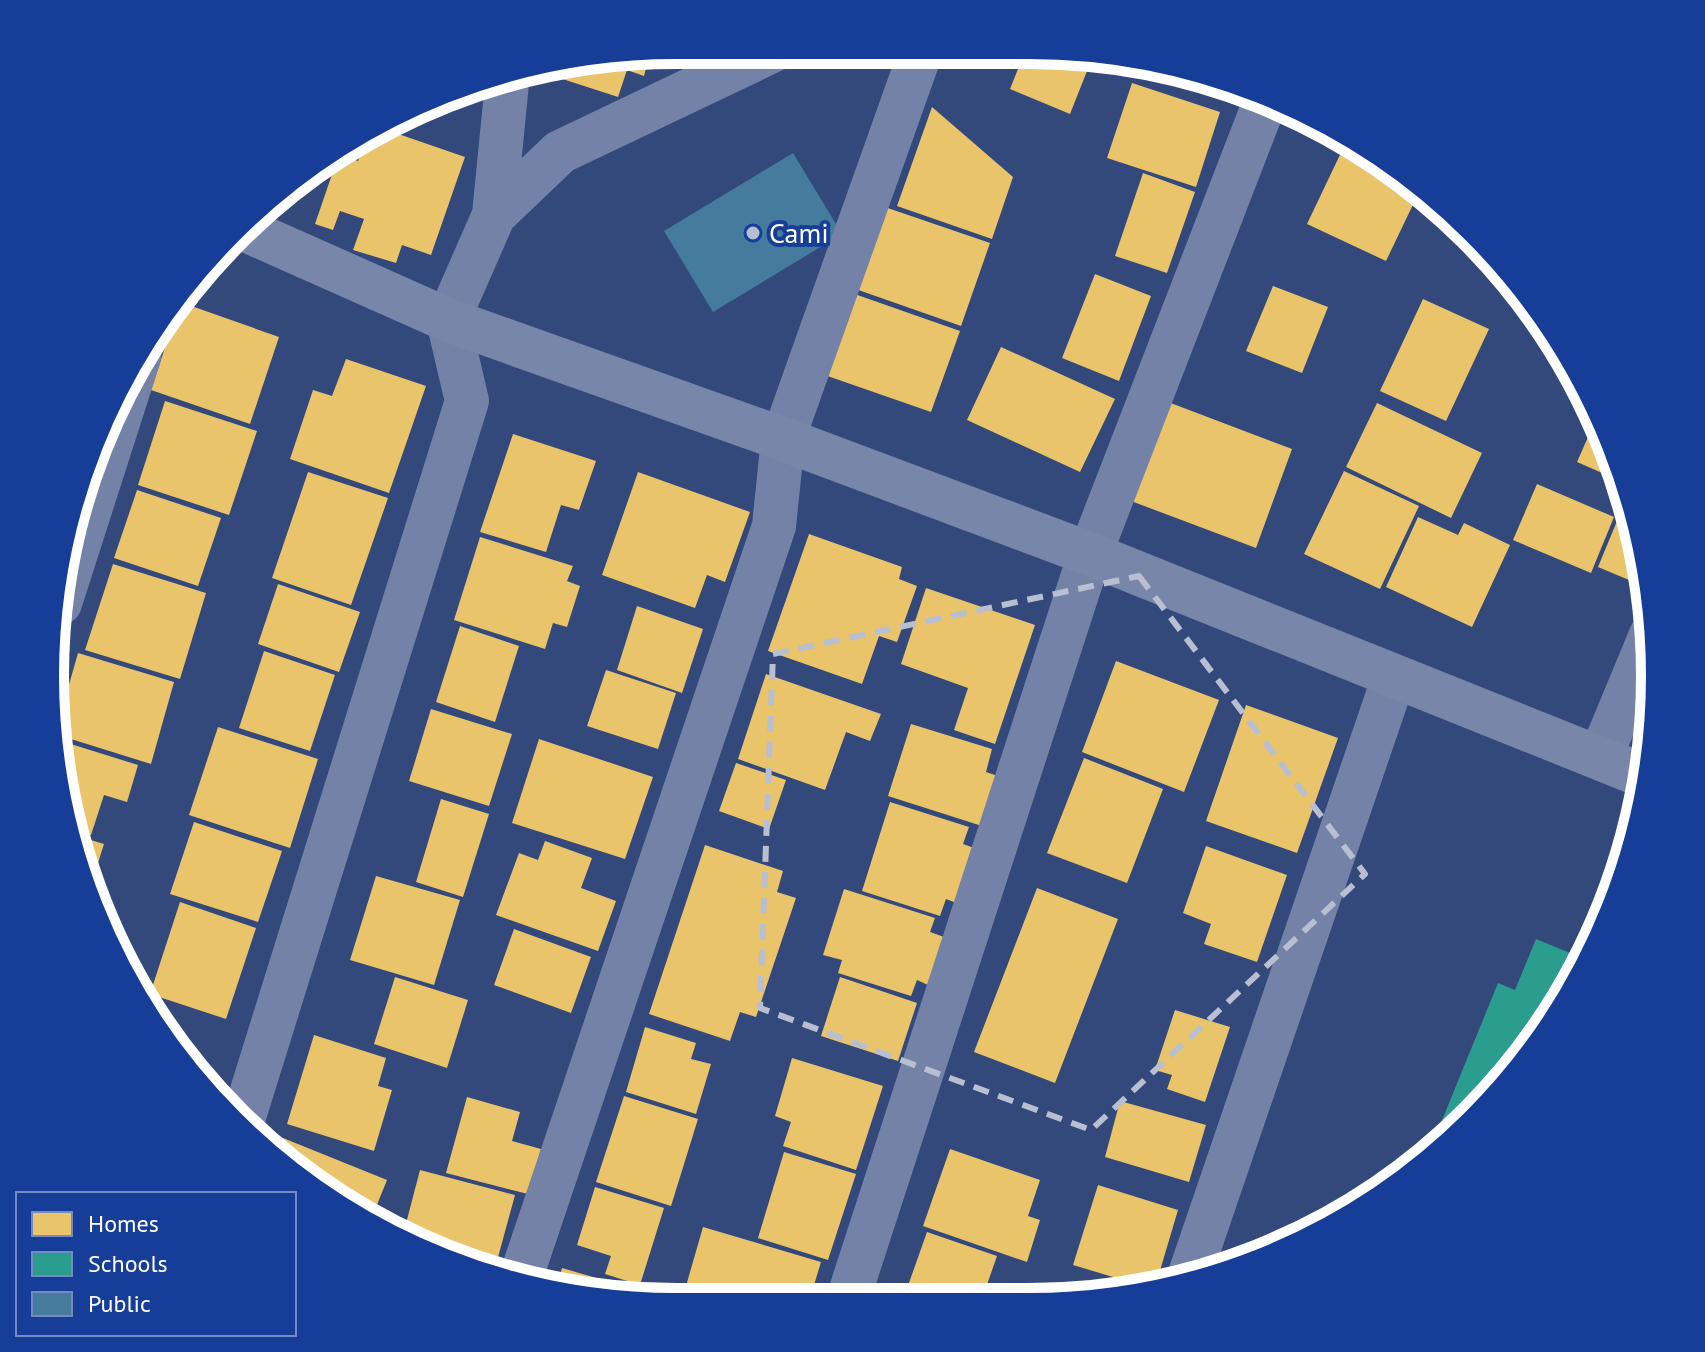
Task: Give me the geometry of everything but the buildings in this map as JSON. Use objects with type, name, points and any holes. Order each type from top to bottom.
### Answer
[{"type":"street","points":[[494,215],[560,152],[745,64]]},
{"type":"street","points":[[524,1268],[774,526],[783,439],[916,64]]},
{"type":"street","points":[[246,1111],[467,401],[448,320],[494,215],[506,88]]},
{"type":"street","points":[[852,1288],[1090,554],[1262,110]]},
{"type":"street","points":[[253,233],[448,320],[783,439],[1090,554],[1633,772]]},
{"type":"street","points":[[79,543],[114,436]]},
{"type":"street","points":[[1600,758],[1641,660]]},
{"type":"street","points":[[1193,1265],[1394,677]]},
{"type":"highlighted area","points":[[1139,576],[1365,874],[1091,1130],[760,1008],[773,654]]},
{"type":"place","name":"Cami","points":[[753,233]]}]
